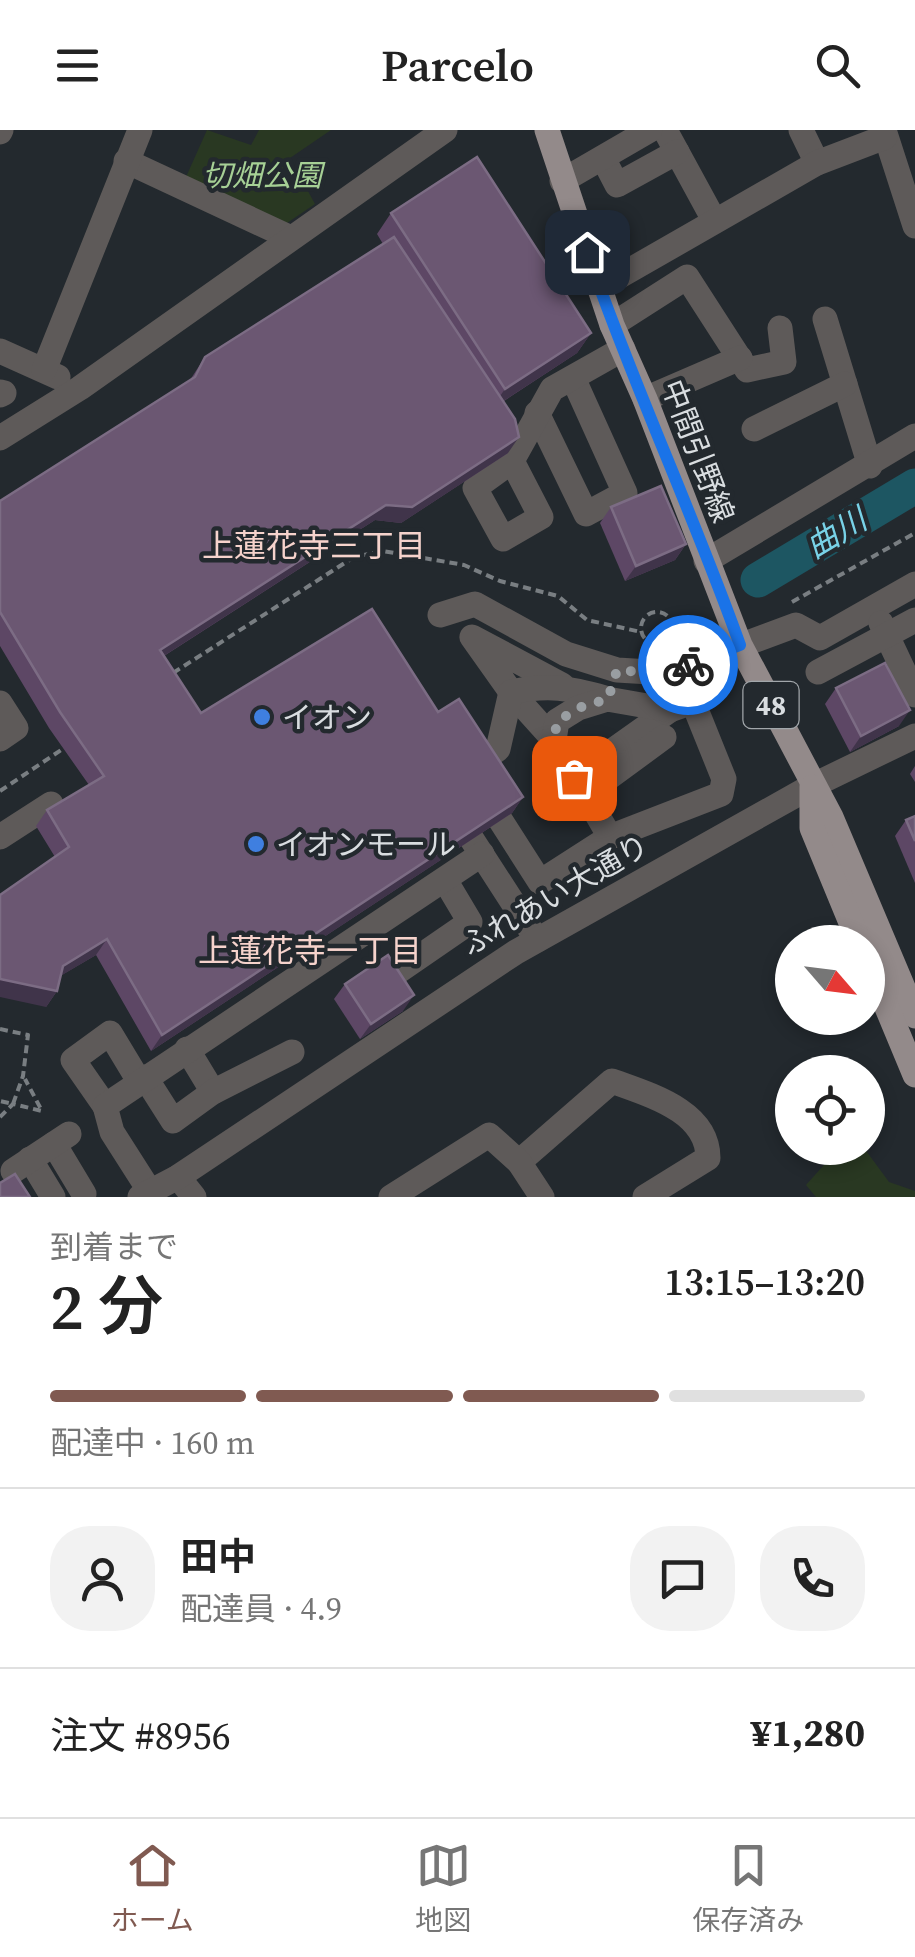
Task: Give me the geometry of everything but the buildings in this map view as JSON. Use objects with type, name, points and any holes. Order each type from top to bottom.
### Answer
[{"type":"main road","name":"中間引野線","points":[[546,130],[612,325],[645,399],[708,567],[736,634],[831,817],[915,1016]]},
{"type":"main road","name":"中間引野線","points":[[812,786],[812,828],[853,925]]},
{"type":"main road","points":[[885,1003],[915,1076]]},
{"type":"street","points":[[44,370],[140,130]]},
{"type":"street","points":[[0,438],[80,388],[444,130]]},
{"type":"street","points":[[562,180],[650,130]]},
{"type":"street","points":[[801,130],[817,163]]},
{"type":"street","points":[[599,288],[817,163],[885,133],[915,226]]},
{"type":"street","points":[[603,158],[617,185],[671,141],[714,220]]},
{"type":"street","points":[[126,162],[289,237]]},
{"type":"street","points":[[612,325],[687,277],[747,370],[784,362],[780,328]]},
{"type":"street","points":[[825,319],[870,466]]},
{"type":"street","points":[[512,461],[552,389],[623,349]]},
{"type":"street","points":[[0,350],[80,388]]},
{"type":"street","points":[[645,399],[740,358]]},
{"type":"street","points":[[537,413],[586,514],[625,494],[572,378]]},
{"type":"street","points":[[754,429],[845,384]]},
{"type":"street","points":[[708,567],[915,436]]},
{"type":"street","points":[[440,615],[474,604],[566,654],[617,670],[666,674],[736,634],[796,626],[820,638],[915,584]]},
{"type":"street","points":[[874,608],[915,695]]},
{"type":"street","points":[[818,672],[915,620]]},
{"type":"street","points":[[610,836],[554,740],[511,692],[472,636],[564,686],[670,710]]},
{"type":"street","points":[[608,699],[617,670]]},
{"type":"street","points":[[511,692],[564,686]]},
{"type":"street","points":[[511,692],[498,750],[440,790],[536,940]]},
{"type":"street","points":[[554,740],[557,722],[578,708],[608,699]]},
{"type":"street","points":[[468,770],[540,882],[610,836],[721,794],[724,779],[693,702],[670,710],[580,786]]},
{"type":"street","points":[[0,703],[16,728],[0,739]]},
{"type":"street","name":"ふれあい大通り","points":[[144,1194],[186,1187],[536,940],[812,786],[915,736]]},
{"type":"street","points":[[580,786],[664,737]]},
{"type":"street","points":[[0,837],[51,804]]},
{"type":"street","points":[[104,1106],[482,854]]},
{"type":"street","points":[[394,975],[470,922],[445,880]]},
{"type":"street","points":[[144,1194],[112,1132],[104,1106],[73,1060],[110,1033],[173,1121],[213,1092],[292,1052]]},
{"type":"street","points":[[187,1050],[213,1092]]},
{"type":"street","points":[[520,1162],[612,1081],[649,1094],[688,1116],[708,1142],[708,1158],[645,1197]]},
{"type":"street","points":[[406,1193],[489,1135],[520,1162],[542,1197]]},
{"type":"street","points":[[14,1167],[62,1139],[88,1192]]},
{"type":"street","points":[[14,1167],[17,1197]]},
{"type":"street","points":[[14,1167],[54,1197]]},
{"type":"path","points":[[777,610],[915,534]]},
{"type":"path","points":[[165,678],[354,557],[382,551],[464,566],[500,581],[558,596],[587,620],[641,632],[649,642],[662,644],[671,636],[673,624],[665,614],[653,612],[643,620],[641,632]]},
{"type":"path","points":[[0,791],[72,742]]},
{"type":"path","points":[[0,1029],[28,1035],[24,1076],[13,1104],[0,1117]]},
{"type":"path","points":[[0,1101],[42,1111],[24,1076]]},
{"type":"green space","name":"切畑公園","points":[[207,130],[251,145],[259,130],[331,130],[290,158],[315,204],[287,223],[186,177]]},
{"type":"green space","points":[[824,1165],[876,1165],[889,1182],[915,1191],[915,1197],[816,1197],[806,1185]]},
{"type":"waterway","name":"曲川","points":[[758,580],[915,486]]},
{"type":"way so far","points":[[574,778],[554,740],[557,722],[578,708],[608,699],[617,670],[666,674],[688,665]]},
{"type":"place","name":"イオン","points":[[262,717]]},
{"type":"place","name":"イオンモール","points":[[256,844]]},
{"type":"district","name":"上蓮花寺三丁目","points":[[314,546]]},
{"type":"district","name":"上蓮花寺一丁目","points":[[310,951]]},
{"type":"route","points":[[587,252],[612,325],[645,399],[740,645],[688,665]]}]
